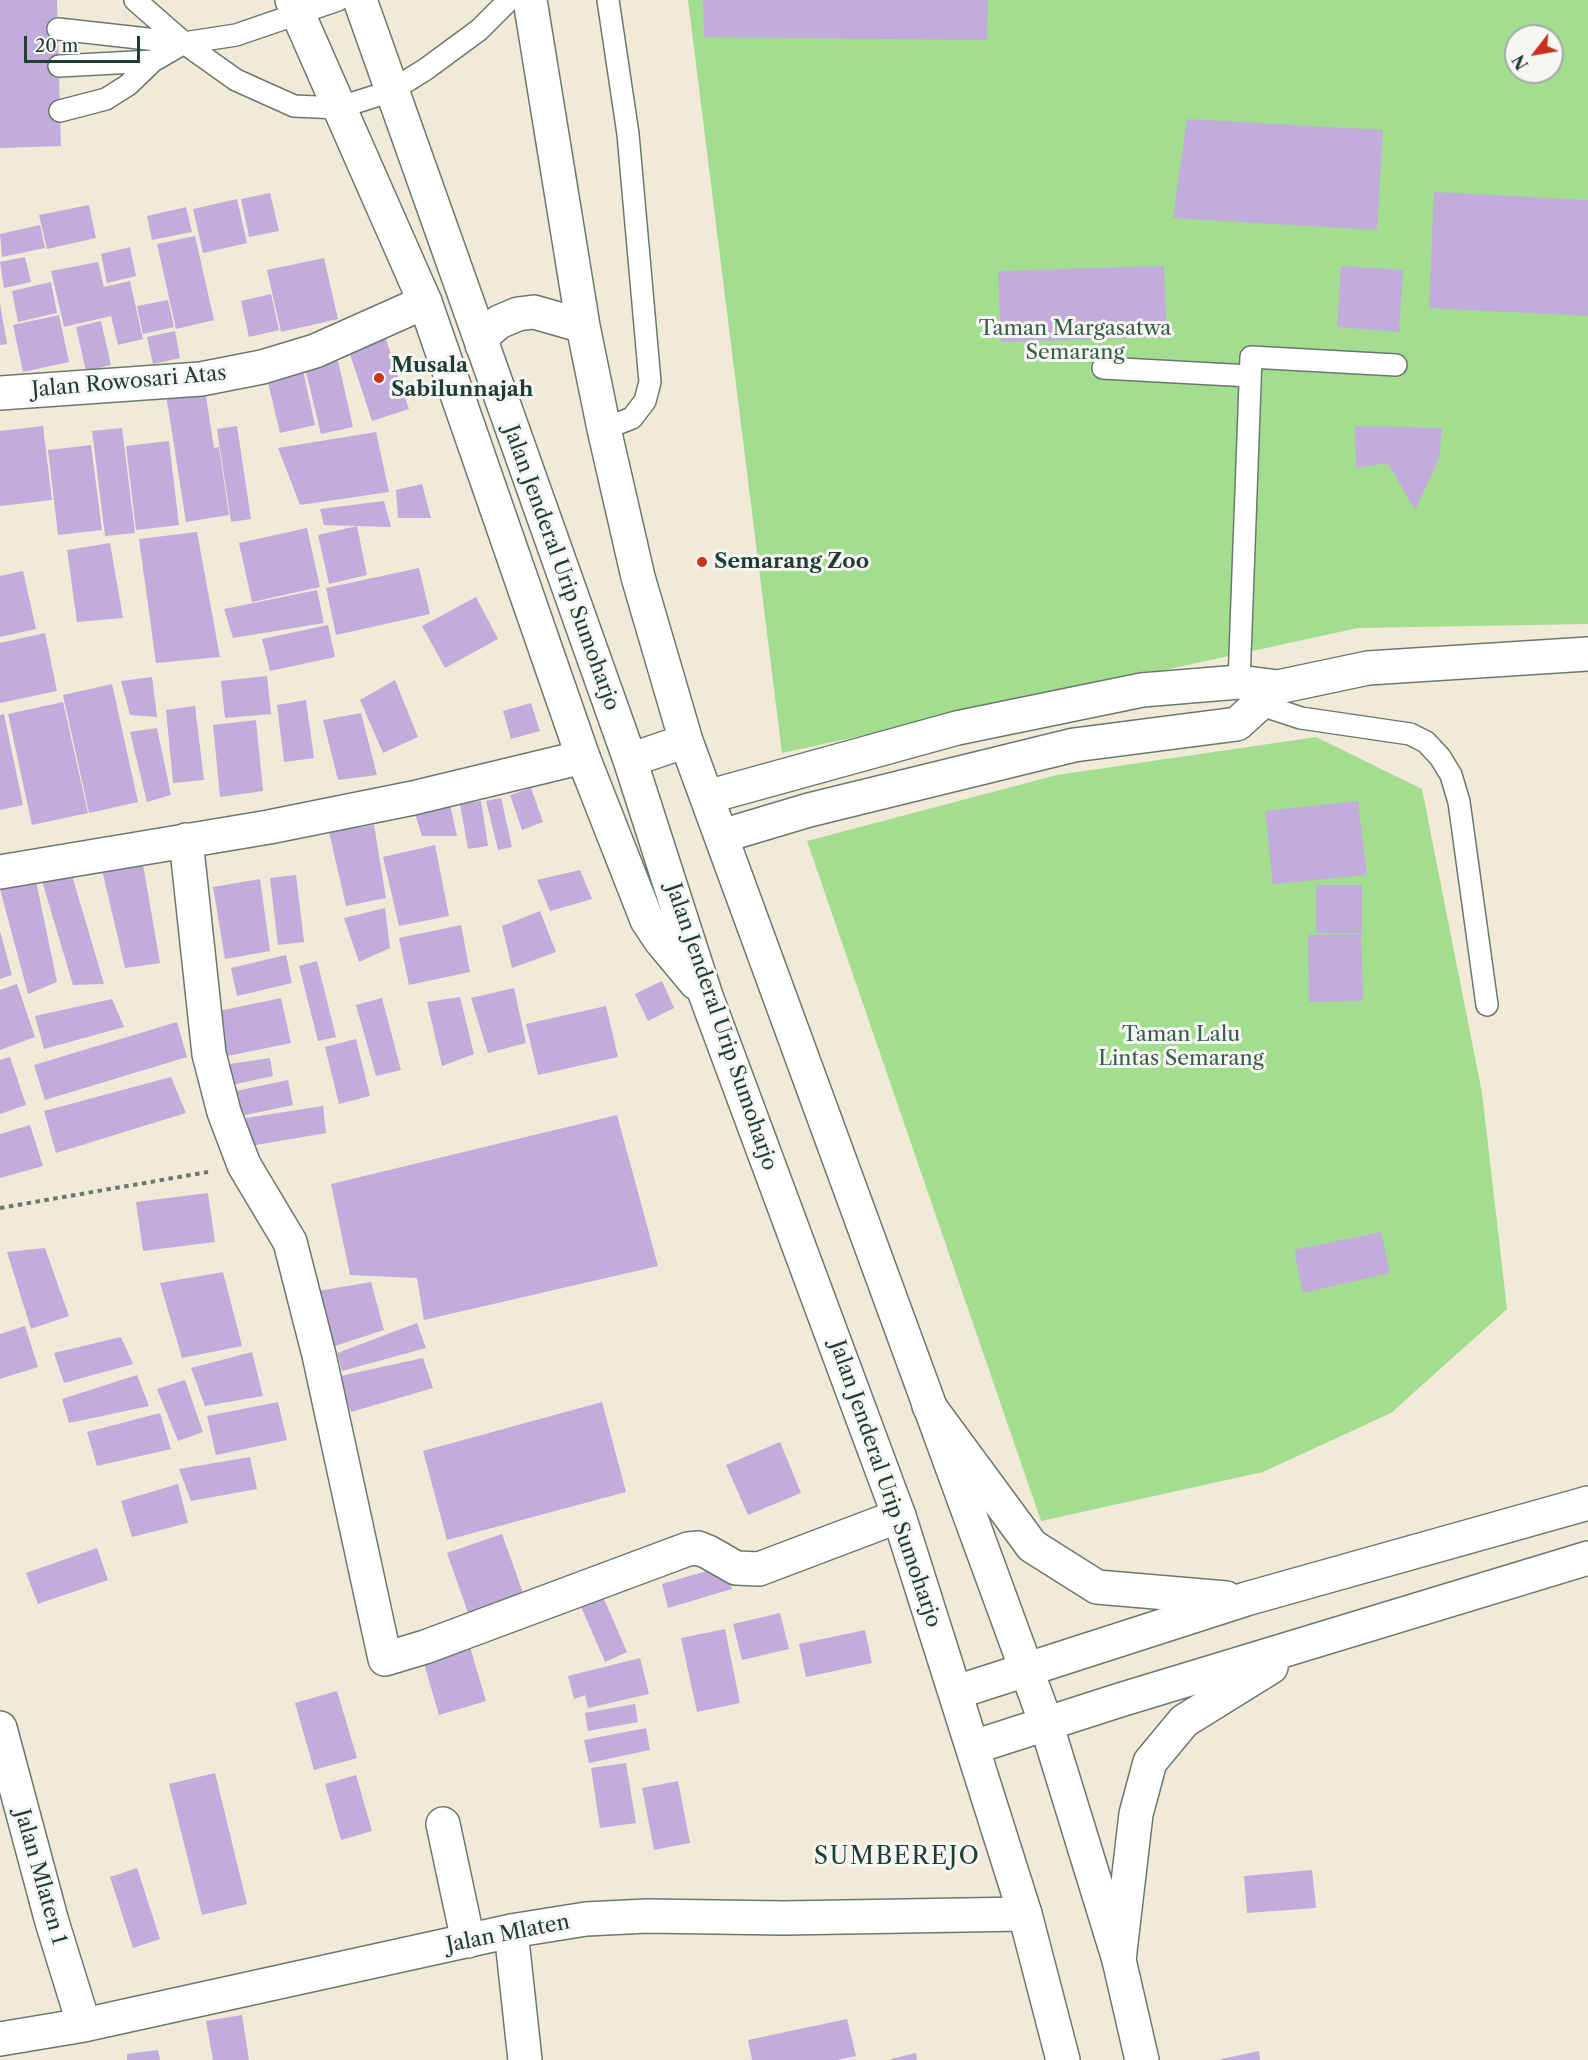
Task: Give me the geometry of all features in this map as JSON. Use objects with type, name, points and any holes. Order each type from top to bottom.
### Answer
[{"type":"main road","name":"Jalan Jenderal Urip Sumoharjo","points":[[360,0],[390,91],[630,760],[706,996],[899,1516],[957,1692],[1025,1914],[1063,2060]]},
{"type":"main road","points":[[530,0],[582,326],[638,577],[686,741],[1046,1723],[1119,1960],[1142,2060]]},
{"type":"main road","points":[[295,8],[425,302],[583,757],[647,920],[661,941],[706,996]]},
{"type":"main road","name":"Jalan Rowosari Atas","points":[[0,393],[201,379],[262,367],[315,351],[425,302]]},
{"type":"main road","points":[[482,345],[486,333],[499,322],[518,314],[534,312],[582,326]]},
{"type":"main road","points":[[707,797],[957,728],[1142,690],[1258,691],[1368,668],[1588,654]]},
{"type":"main road","points":[[722,836],[810,810],[1074,745],[1237,724],[1258,691]]},
{"type":"main road","points":[[630,760],[686,741]]},
{"type":"main road","points":[[0,872],[269,827],[412,798],[583,757]]},
{"type":"main road","points":[[186,840],[210,1054],[224,1112],[244,1166],[290,1242],[319,1355],[385,1659],[425,1647],[688,1549],[698,1548],[736,1568],[759,1569],[899,1516]]},
{"type":"main road","points":[[928,1406],[1032,1546],[1097,1587],[1246,1599]]},
{"type":"main road","points":[[957,1692],[1246,1599],[1588,1503]]},
{"type":"main road","points":[[974,1748],[1046,1723],[1588,1558]]},
{"type":"main road","points":[[1119,1960],[1136,1814],[1150,1762],[1185,1721],[1305,1645]]},
{"type":"main road","name":"Jalan Mlaten 1","points":[[0,1728],[52,1922],[84,2025]]},
{"type":"main road","points":[[443,1824],[468,1941]]},
{"type":"main road","name":"Jalan Mlaten","points":[[9,2045],[84,2025],[290,1978],[511,1931],[586,1919],[647,1916],[784,1918],[1025,1914]]},
{"type":"main road","points":[[511,1931],[525,2060]]},
{"type":"lane","points":[[135,0],[184,43],[236,80],[294,106],[338,108],[390,91],[454,51],[509,0]]},
{"type":"lane","points":[[58,29],[184,43],[236,35],[295,8],[338,0]]},
{"type":"lane","points":[[604,429],[632,418],[645,401],[650,382],[628,134],[608,0]]},
{"type":"lane","points":[[60,111],[106,99],[128,85],[153,61],[184,43]]},
{"type":"lane","points":[[59,66],[153,61]]},
{"type":"lane","points":[[1396,365],[1251,357],[1258,691],[1301,718],[1410,734],[1426,742],[1440,757],[1451,775],[1459,802],[1487,1005]]},
{"type":"lane","points":[[1103,368],[1250,376]]},
{"type":"path","points":[[0,1209],[244,1166]]},
{"type":"green space","name":"Taman Margasatwa Semarang","points":[[688,0],[1588,0],[1588,624],[1358,628],[782,753]]},
{"type":"green space","name":"Taman Lalu Lintas Semarang","points":[[1316,737],[1422,789],[1482,1093],[1507,1309],[1391,1413],[1263,1472],[1041,1521],[807,841],[1057,775]]},
{"type":"building","points":[[0,0],[57,0],[61,146],[0,148]]},
{"type":"building","points":[[703,0],[988,0],[987,40],[704,37]]},
{"type":"building","points":[[1187,119],[1383,130],[1377,230],[1173,218]]},
{"type":"building","points":[[1434,192],[1588,200],[1588,316],[1429,308]]},
{"type":"building","points":[[270,193],[279,231],[249,237],[241,199]]},
{"type":"building","points":[[237,199],[247,243],[203,253],[193,209]]},
{"type":"building","points":[[89,205],[96,238],[47,249],[39,215]]},
{"type":"building","points":[[186,207],[192,232],[152,240],[147,216]]},
{"type":"building","points":[[40,225],[45,248],[2,257],[0,234]]},
{"type":"building","points":[[195,236],[214,320],[176,329],[157,244]]},
{"type":"building","points":[[130,247],[136,276],[107,283],[101,254]]},
{"type":"building","points":[[25,257],[31,282],[4,288],[0,262]]},
{"type":"building","points":[[324,258],[338,319],[281,332],[267,270]]},
{"type":"building","points":[[98,262],[104,287],[130,281],[143,339],[118,345],[111,316],[64,327],[51,271]]},
{"type":"building","points":[[1164,266],[1167,337],[1001,342],[998,271]]},
{"type":"building","points":[[1341,266],[1403,270],[1399,332],[1337,327]]},
{"type":"building","points":[[51,282],[57,313],[18,322],[12,291]]},
{"type":"building","points":[[271,294],[279,330],[249,337],[241,301]]},
{"type":"building","points":[[168,300],[174,327],[143,334],[137,306]]},
{"type":"building","points":[[0,304],[7,344],[0,345]]},
{"type":"building","points":[[59,315],[69,362],[23,372],[13,325]]},
{"type":"building","points":[[101,321],[111,365],[86,371],[76,327]]},
{"type":"building","points":[[175,331],[180,358],[153,364],[147,337]]},
{"type":"building","name":"Musala Sabilunnajah","points":[[385,336],[409,409],[372,421],[348,348]]},
{"type":"building","points":[[338,361],[353,427],[321,434],[305,368]]},
{"type":"building","points":[[302,366],[315,425],[280,433],[266,374]]},
{"type":"building","points":[[204,383],[214,448],[219,447],[229,515],[186,522],[165,388]]},
{"type":"building","points":[[43,426],[52,500],[0,506],[0,431]]},
{"type":"building","points":[[237,426],[251,519],[231,522],[217,429]]},
{"type":"building","points":[[1355,426],[1442,428],[1439,459],[1415,510],[1388,463],[1356,468]]},
{"type":"building","points":[[122,428],[135,533],[105,536],[92,431]]},
{"type":"building","points":[[376,432],[389,492],[300,505],[278,448]]},
{"type":"building","points":[[169,441],[179,525],[136,530],[126,446]]},
{"type":"building","points":[[91,445],[102,530],[58,535],[48,450]]},
{"type":"building","points":[[422,484],[431,518],[398,518],[396,490]]},
{"type":"building","points":[[384,501],[391,527],[324,525],[320,509]]},
{"type":"building","points":[[357,526],[367,575],[329,584],[318,535]]},
{"type":"building","points":[[307,528],[320,587],[252,602],[239,543]]},
{"type":"building","points":[[197,532],[220,657],[156,663],[139,539]]},
{"type":"building","points":[[110,543],[123,618],[77,622],[67,550]]},
{"type":"building","points":[[419,568],[430,614],[336,635],[326,588]]},
{"type":"building","points":[[23,571],[36,629],[0,637],[0,576]]},
{"type":"building","points":[[317,590],[324,623],[233,638],[224,609]]},
{"type":"building","points":[[476,597],[498,639],[445,668],[422,626]]},
{"type":"building","points":[[328,625],[335,657],[270,671],[262,639]]},
{"type":"building","points":[[45,633],[57,691],[0,703],[0,643]]},
{"type":"building","points":[[267,676],[271,714],[225,718],[221,681]]},
{"type":"building","points":[[152,677],[157,717],[130,715],[121,681]]},
{"type":"building","points":[[395,680],[418,737],[383,753],[360,700]]},
{"type":"building","points":[[112,684],[138,802],[89,813],[63,695]]},
{"type":"building","points":[[306,700],[314,758],[284,762],[277,705]]},
{"type":"building","points":[[63,702],[88,813],[32,825],[8,714]]},
{"type":"building","points":[[531,703],[540,731],[511,739],[503,711]]},
{"type":"building","points":[[195,706],[204,780],[173,783],[166,710]]},
{"type":"building","points":[[361,713],[377,775],[338,780],[323,720]]},
{"type":"building","points":[[4,714],[23,805],[0,810],[0,715]]},
{"type":"building","points":[[256,720],[263,791],[220,797],[213,725]]},
{"type":"building","points":[[157,728],[171,795],[147,802],[130,732]]},
{"type":"building","points":[[531,788],[543,822],[522,830],[510,795]]},
{"type":"building","points":[[501,798],[512,847],[498,850],[486,801]]},
{"type":"building","points":[[449,800],[457,836],[422,836],[415,814]]},
{"type":"building","points":[[481,801],[488,846],[468,849],[460,804]]},
{"type":"building","points":[[1358,801],[1367,875],[1273,884],[1265,811]]},
{"type":"building","points":[[374,825],[386,898],[346,906],[329,832]]},
{"type":"building","points":[[435,845],[449,916],[399,926],[383,857]]},
{"type":"building","points":[[142,859],[160,963],[125,968],[101,866]]},
{"type":"building","points":[[580,870],[592,899],[550,911],[537,880]]},
{"type":"building","points":[[71,872],[104,984],[73,985],[42,881]]},
{"type":"building","points":[[296,875],[304,942],[278,945],[270,878]]},
{"type":"building","points":[[260,879],[270,951],[225,959],[213,887]]},
{"type":"building","points":[[36,881],[57,982],[28,994],[0,889]]},
{"type":"building","points":[[1316,885],[1362,885],[1362,933],[1316,933]]},
{"type":"building","points":[[385,908],[390,948],[359,962],[344,918]]},
{"type":"building","points":[[540,911],[556,952],[512,968],[502,926]]},
{"type":"building","points":[[461,925],[470,972],[409,985],[399,938]]},
{"type":"building","points":[[0,931],[12,975],[0,979]]},
{"type":"building","points":[[1361,934],[1363,1001],[1309,1002],[1308,935]]},
{"type":"building","points":[[286,955],[292,983],[237,996],[231,968]]},
{"type":"building","points":[[317,961],[336,1037],[318,1041],[299,966]]},
{"type":"building","points":[[662,981],[674,1008],[648,1021],[635,994]]},
{"type":"building","points":[[17,984],[35,1037],[0,1050],[0,990]]},
{"type":"building","points":[[514,988],[526,1043],[488,1053],[471,998]]},
{"type":"building","points":[[460,997],[474,1054],[442,1066],[427,1002]]},
{"type":"building","points":[[281,998],[291,1043],[223,1057],[214,1012]]},
{"type":"building","points":[[382,998],[401,1070],[376,1076],[356,1005]]},
{"type":"building","points":[[112,999],[124,1027],[44,1049],[35,1016]]},
{"type":"building","points":[[606,1006],[618,1057],[538,1075],[526,1024]]},
{"type":"building","points":[[177,1022],[187,1057],[45,1100],[34,1065]]},
{"type":"building","points":[[356,1039],[370,1096],[339,1104],[325,1047]]},
{"type":"building","points":[[10,1057],[26,1105],[0,1114],[0,1060]]},
{"type":"building","points":[[270,1058],[273,1076],[227,1086],[223,1065]]},
{"type":"building","points":[[171,1077],[186,1113],[56,1153],[44,1111]]},
{"type":"building","points":[[288,1080],[293,1105],[241,1116],[236,1091]]},
{"type":"building","points":[[323,1106],[326,1133],[250,1146],[246,1118]]},
{"type":"building","points":[[617,1115],[658,1266],[424,1320],[417,1278],[350,1275],[331,1184]]},
{"type":"building","points":[[30,1125],[43,1166],[0,1178],[0,1134]]},
{"type":"building","points":[[208,1193],[215,1242],[143,1251],[136,1202]]},
{"type":"building","points":[[1381,1232],[1390,1273],[1303,1293],[1294,1250]]},
{"type":"building","points":[[45,1248],[69,1316],[31,1329],[7,1252]]},
{"type":"building","points":[[223,1272],[242,1346],[182,1358],[160,1283]]},
{"type":"building","points":[[371,1282],[384,1330],[329,1348],[312,1292]]},
{"type":"building","points":[[417,1323],[426,1348],[342,1371],[337,1353]]},
{"type":"building","points":[[25,1326],[38,1367],[0,1379],[0,1334]]},
{"type":"building","points":[[121,1337],[133,1364],[64,1383],[54,1353]]},
{"type":"building","points":[[252,1352],[263,1396],[205,1406],[191,1368]]},
{"type":"building","points":[[423,1358],[433,1388],[351,1412],[336,1377]]},
{"type":"building","points":[[137,1375],[149,1406],[69,1423],[62,1399]]},
{"type":"building","points":[[185,1380],[203,1432],[178,1441],[157,1389]]},
{"type":"building","points":[[278,1402],[287,1440],[216,1455],[207,1416]]},
{"type":"building","points":[[602,1402],[626,1492],[447,1540],[423,1451]]},
{"type":"building","points":[[160,1413],[171,1449],[97,1466],[87,1432]]},
{"type":"building","points":[[780,1442],[801,1493],[748,1515],[726,1465]]},
{"type":"building","points":[[250,1457],[257,1489],[191,1501],[179,1469]]},
{"type":"building","points":[[178,1484],[188,1523],[132,1537],[121,1501]]},
{"type":"building","points":[[502,1534],[527,1604],[472,1624],[447,1553]]},
{"type":"building","points":[[97,1548],[108,1580],[38,1604],[26,1573]]},
{"type":"building","points":[[724,1566],[732,1589],[668,1608],[662,1584]]},
{"type":"building","points":[[601,1592],[627,1652],[605,1662],[579,1602]]},
{"type":"building","points":[[780,1613],[789,1649],[742,1660],[733,1624]]},
{"type":"building","points":[[725,1629],[740,1703],[697,1712],[681,1638]]},
{"type":"building","points":[[865,1630],[872,1663],[806,1677],[799,1644]]},
{"type":"building","points":[[470,1647],[486,1701],[439,1715],[423,1660]]},
{"type":"building","points":[[640,1658],[649,1694],[588,1708],[585,1695],[574,1699],[568,1676]]},
{"type":"building","points":[[337,1691],[357,1758],[314,1770],[295,1703]]},
{"type":"building","points":[[635,1704],[638,1722],[588,1731],[585,1713]]},
{"type":"building","points":[[646,1728],[650,1750],[589,1763],[584,1740]]},
{"type":"building","points":[[626,1763],[636,1823],[600,1828],[591,1768]]},
{"type":"building","points":[[215,1773],[247,1904],[202,1915],[169,1784]]},
{"type":"building","points":[[356,1775],[372,1831],[341,1840],[325,1784]]},
{"type":"building","points":[[678,1781],[690,1843],[654,1850],[642,1788]]},
{"type":"building","points":[[137,1868],[160,1939],[133,1948],[110,1877]]},
{"type":"building","points":[[1312,1870],[1316,1908],[1247,1913],[1244,1876]]},
{"type":"building","points":[[242,2015],[249,2060],[213,2060],[206,2021]]},
{"type":"building","points":[[847,2019],[856,2056],[837,2060],[752,2060],[748,2040]]},
{"type":"building","points":[[158,2050],[160,2060],[127,2060],[127,2054]]},
{"type":"building","points":[[1259,2051],[1260,2060],[1221,2060],[1221,2059]]},
{"type":"building","points":[[916,2053],[917,2060],[891,2060],[891,2059]]},
{"type":"place","name":"Musala Sabilunnajah","points":[[379,378]]},
{"type":"place","name":"Semarang Zoo","points":[[702,562]]},
{"type":"district","name":"SUMBEREJO","points":[[897,1857]]}]
